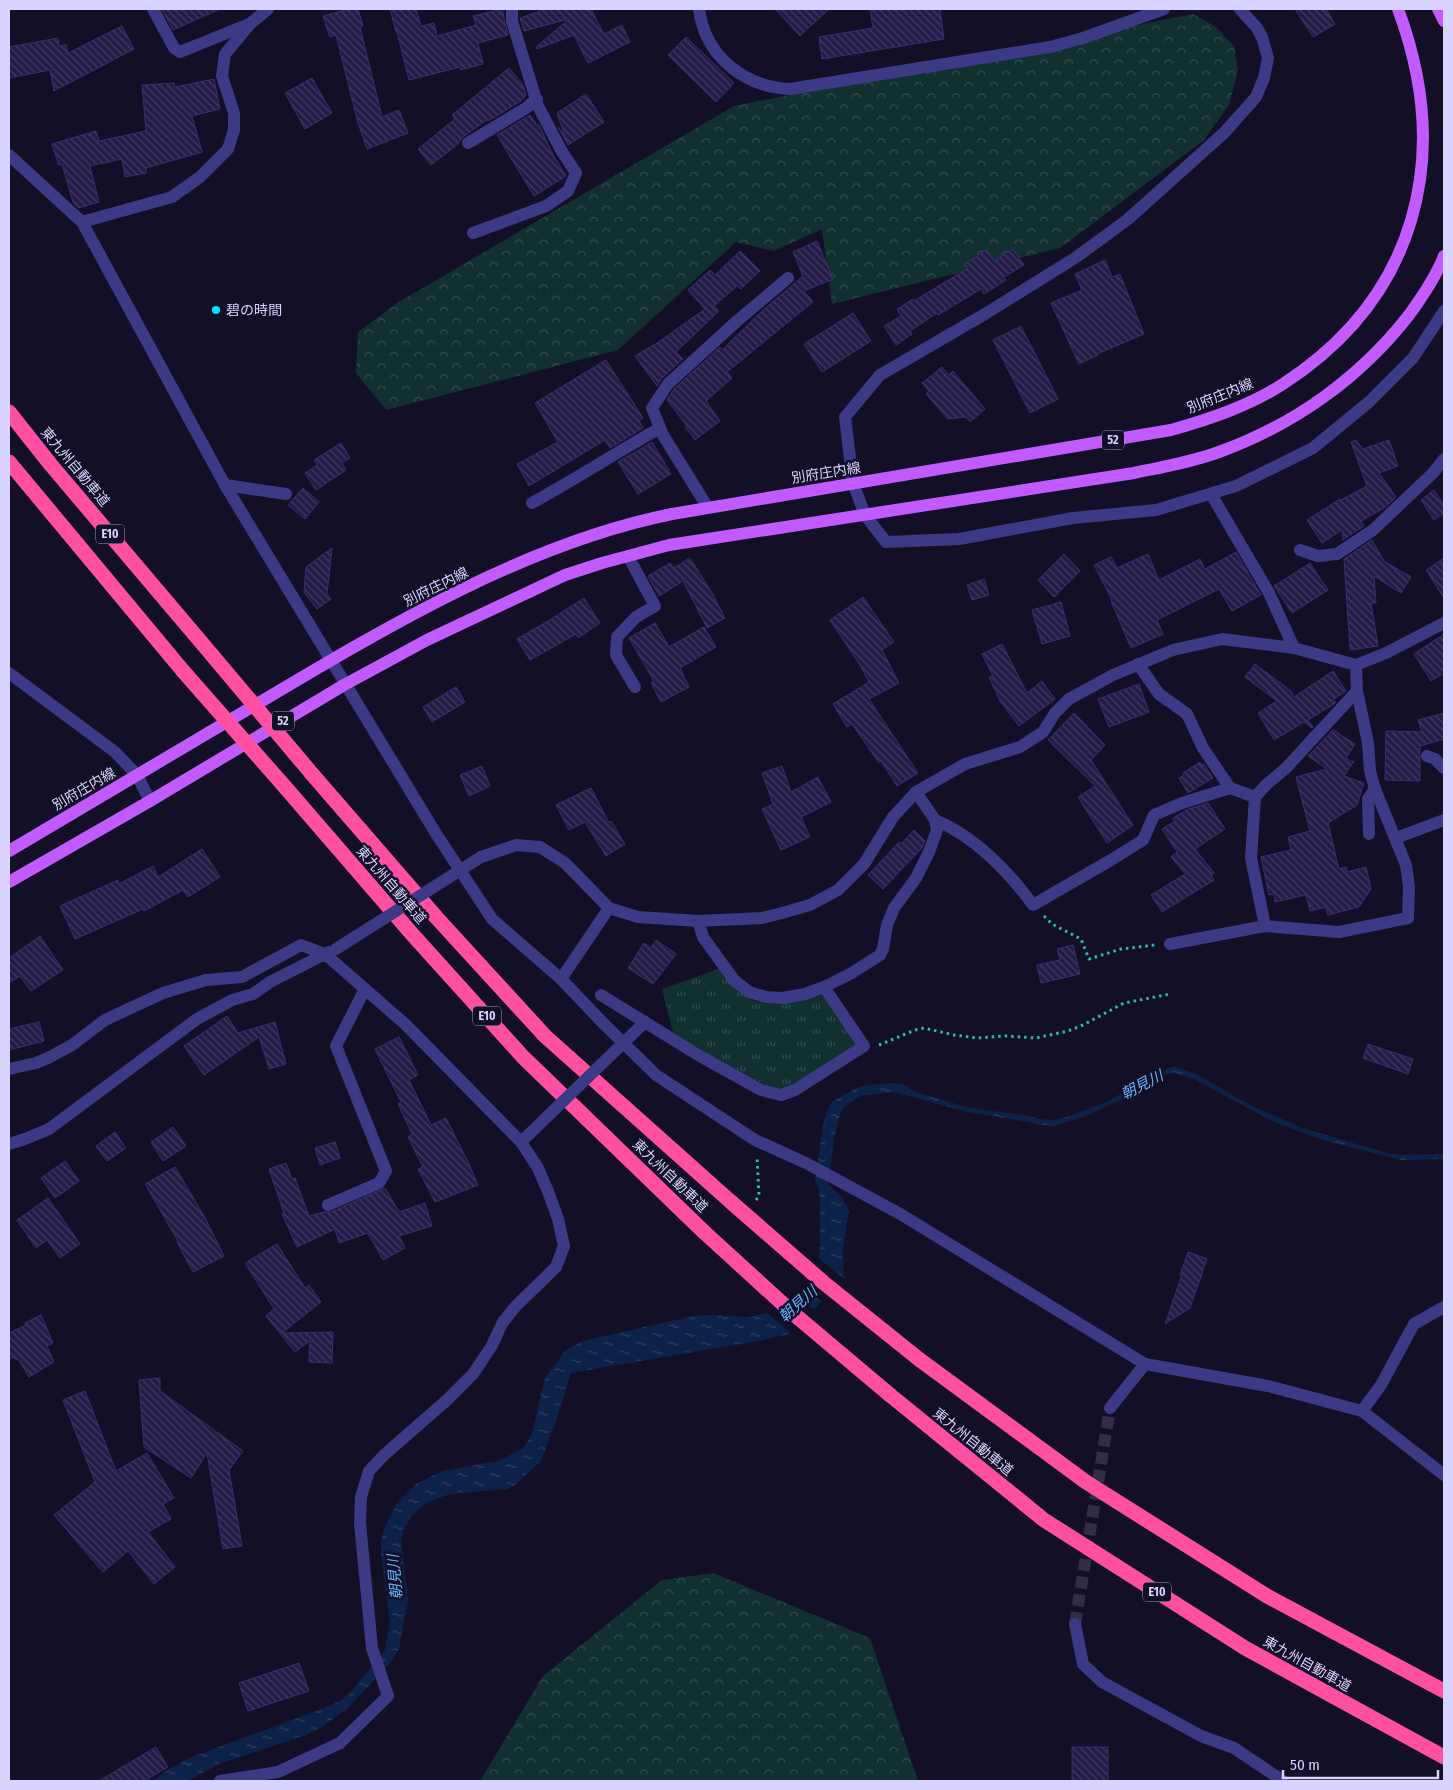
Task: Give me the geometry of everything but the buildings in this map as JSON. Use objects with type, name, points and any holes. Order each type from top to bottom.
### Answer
[{"type":"highway","name":"東九州自動車道","points":[[9,412],[51,465],[312,774],[436,917],[545,1036],[731,1202],[824,1283],[920,1360],[1086,1482],[1267,1596],[1444,1690]]},
{"type":"highway","name":"東九州自動車道","points":[[9,462],[183,671],[412,934],[524,1057],[704,1232],[795,1316],[1044,1520],[1245,1648],[1444,1758]]},
{"type":"main road","name":"別府庄内線","points":[[9,851],[393,624],[510,567],[595,534],[648,520],[708,508],[1171,430],[1209,419],[1246,404],[1282,385],[1315,362],[1347,334],[1374,303],[1394,275],[1412,243],[1424,212],[1431,180],[1434,146],[1432,121],[1425,78],[1415,44],[1398,9]]},
{"type":"main road","points":[[1438,9],[1444,21]]},
{"type":"main road","name":"52","points":[[9,882],[150,801],[344,685],[426,640],[566,575],[669,545],[1134,473],[1180,464],[1218,452],[1260,435],[1306,410],[1337,388],[1369,360],[1396,331],[1422,297],[1444,256]]},
{"type":"street","points":[[153,9],[174,48],[180,52],[251,23]]},
{"type":"street","points":[[82,222],[172,197],[200,176],[228,149],[234,130],[234,113],[222,76],[225,54],[251,23],[268,9]]},
{"type":"street","points":[[473,233],[546,206],[568,191],[576,174],[538,106],[512,20],[512,9]]},
{"type":"street","points":[[699,9],[702,26],[708,38],[716,51],[734,70],[760,85],[775,89],[790,89],[1050,47],[1083,38],[1164,9]]},
{"type":"street","points":[[1240,9],[1257,28],[1264,42],[1268,58],[1264,78],[1256,97],[1218,139],[1127,220],[1076,258],[986,314],[880,376],[845,417],[854,483],[865,515],[886,542],[959,539],[1073,518],[1156,510],[1236,486],[1313,448],[1369,402],[1413,358],[1444,311]]},
{"type":"street","points":[[468,142],[526,108],[537,99]]},
{"type":"street","points":[[9,154],[82,222],[225,486],[344,685],[435,832],[492,919],[562,978],[603,1023],[656,1075],[755,1140],[806,1163],[854,1188],[1009,1279],[1145,1364],[1268,1386],[1362,1411],[1444,1475]]},
{"type":"street","points":[[708,508],[660,428],[652,408],[668,384],[737,321],[788,278]]},
{"type":"street","points":[[532,503],[660,428]]},
{"type":"street","points":[[1300,550],[1318,556],[1337,554],[1373,530],[1433,473],[1444,459]]},
{"type":"street","points":[[225,486],[286,494]]},
{"type":"street","points":[[1211,494],[1269,593],[1294,648]]},
{"type":"street","points":[[628,556],[655,606],[636,618],[617,637],[616,655],[635,687]]},
{"type":"street","points":[[9,1144],[49,1129],[197,1019],[232,1000],[253,994],[270,982],[330,951],[481,857],[516,846],[540,847],[565,863],[609,908],[638,918],[698,921],[762,918],[782,914],[810,905],[838,890],[864,864],[893,817],[916,792],[965,764],[1020,747],[1043,732],[1055,713],[1069,699],[1138,664],[1173,650],[1222,639],[1294,648],[1356,665],[1386,653],[1444,623]]},
{"type":"street","points":[[1138,664],[1159,694],[1186,714],[1203,748],[1230,788],[1255,797]]},
{"type":"street","points":[[1170,944],[1265,926],[1339,932],[1408,918],[1409,887],[1406,864],[1375,789],[1370,771],[1368,743],[1358,690],[1356,665]]},
{"type":"street","points":[[9,673],[114,752],[137,775],[150,801]]},
{"type":"street","points":[[1265,926],[1251,858],[1255,797],[1286,768],[1358,690]]},
{"type":"street","points":[[1427,756],[1436,759],[1444,768]]},
{"type":"street","points":[[935,820],[951,826],[998,864],[1033,905],[1142,840],[1154,815],[1182,803],[1230,788]]},
{"type":"street","points":[[1368,834],[1368,799],[1375,789]]},
{"type":"street","points":[[698,921],[703,937],[734,980],[748,992],[766,997],[783,998],[805,994],[850,974],[880,955],[883,949],[887,925],[894,908],[916,878],[937,830],[935,820],[916,792]]},
{"type":"street","points":[[1396,838],[1444,820]]},
{"type":"street","points":[[562,978],[609,908]]},
{"type":"street","points":[[9,1069],[36,1063],[50,1057],[72,1045],[105,1020],[163,993],[206,980],[242,977],[301,945],[330,951],[365,989],[405,1024],[520,1142],[538,1168],[558,1219],[564,1246],[556,1267],[516,1306],[503,1322],[491,1347],[473,1374],[447,1400],[384,1454],[369,1471],[361,1497],[360,1524],[372,1648],[388,1696],[340,1743],[278,1772],[220,1781]]},
{"type":"street","points":[[601,995],[698,1055],[762,1090],[781,1095],[794,1090],[864,1046],[824,987]]},
{"type":"street","points":[[328,1205],[379,1183],[386,1171],[336,1046],[365,989]]},
{"type":"street","points":[[520,1142],[645,1022]]},
{"type":"street","points":[[1362,1411],[1381,1385],[1414,1324],[1444,1307]]},
{"type":"street","points":[[1110,1408],[1145,1364]]},
{"type":"street","points":[[1075,1624],[1083,1664],[1102,1682],[1201,1736],[1234,1748],[1283,1781]]},
{"type":"path","points":[[1033,905],[1052,924],[1081,940],[1089,959],[1121,949],[1170,944]]},
{"type":"path","points":[[864,1046],[874,1048],[924,1028],[976,1038],[1006,1036],[1036,1038],[1068,1031],[1083,1025],[1124,1002],[1170,994]]},
{"type":"green space","points":[[1193,14],[1216,27],[1234,46],[1238,70],[1229,105],[1203,141],[1060,248],[832,304],[822,229],[774,251],[736,242],[618,350],[386,410],[356,373],[358,332],[397,303],[734,106]]},
{"type":"green space","points":[[721,968],[742,993],[750,999],[759,1002],[769,1004],[791,1002],[822,995],[858,1043],[786,1089],[775,1090],[674,1036],[662,989]]},
{"type":"green space","points":[[713,1573],[870,1638],[918,1781],[480,1781],[543,1676],[662,1580]]},
{"type":"water","name":"朝見川","points":[[1171,1067],[1196,1074],[1250,1105],[1302,1128],[1387,1153],[1401,1155],[1444,1154],[1444,1159],[1401,1160],[1326,1141],[1274,1122],[1194,1079],[1175,1073],[1168,1074],[1131,1095],[1086,1116],[1055,1126],[968,1112],[894,1092],[860,1096],[844,1107],[840,1114],[834,1139],[828,1184],[841,1196],[849,1210],[843,1248],[844,1278],[790,1334],[571,1373],[541,1461],[515,1485],[507,1489],[447,1495],[426,1503],[411,1516],[403,1532],[401,1542],[408,1601],[399,1649],[390,1663],[349,1707],[322,1727],[306,1735],[221,1763],[187,1781],[153,1781],[167,1770],[189,1758],[332,1705],[343,1699],[353,1689],[385,1650],[390,1622],[381,1542],[384,1529],[396,1504],[416,1484],[442,1471],[497,1461],[517,1452],[525,1446],[532,1433],[545,1378],[566,1350],[582,1341],[693,1316],[750,1317],[767,1313],[805,1290],[818,1262],[820,1246],[820,1203],[819,1191],[815,1180],[824,1120],[830,1104],[838,1098],[859,1087],[893,1083],[905,1085],[915,1092],[970,1108],[1054,1120],[1106,1102]]},
{"type":"pier","points":[[816,1256],[845,1280],[823,1303],[803,1286],[816,1262]]},
{"type":"pier","points":[[794,1293],[815,1311],[793,1335],[765,1311]]},
{"type":"tunnel","points":[[1075,1624],[1110,1408]]},
{"type":"place","name":"碧の時間","points":[[216,310]]}]
